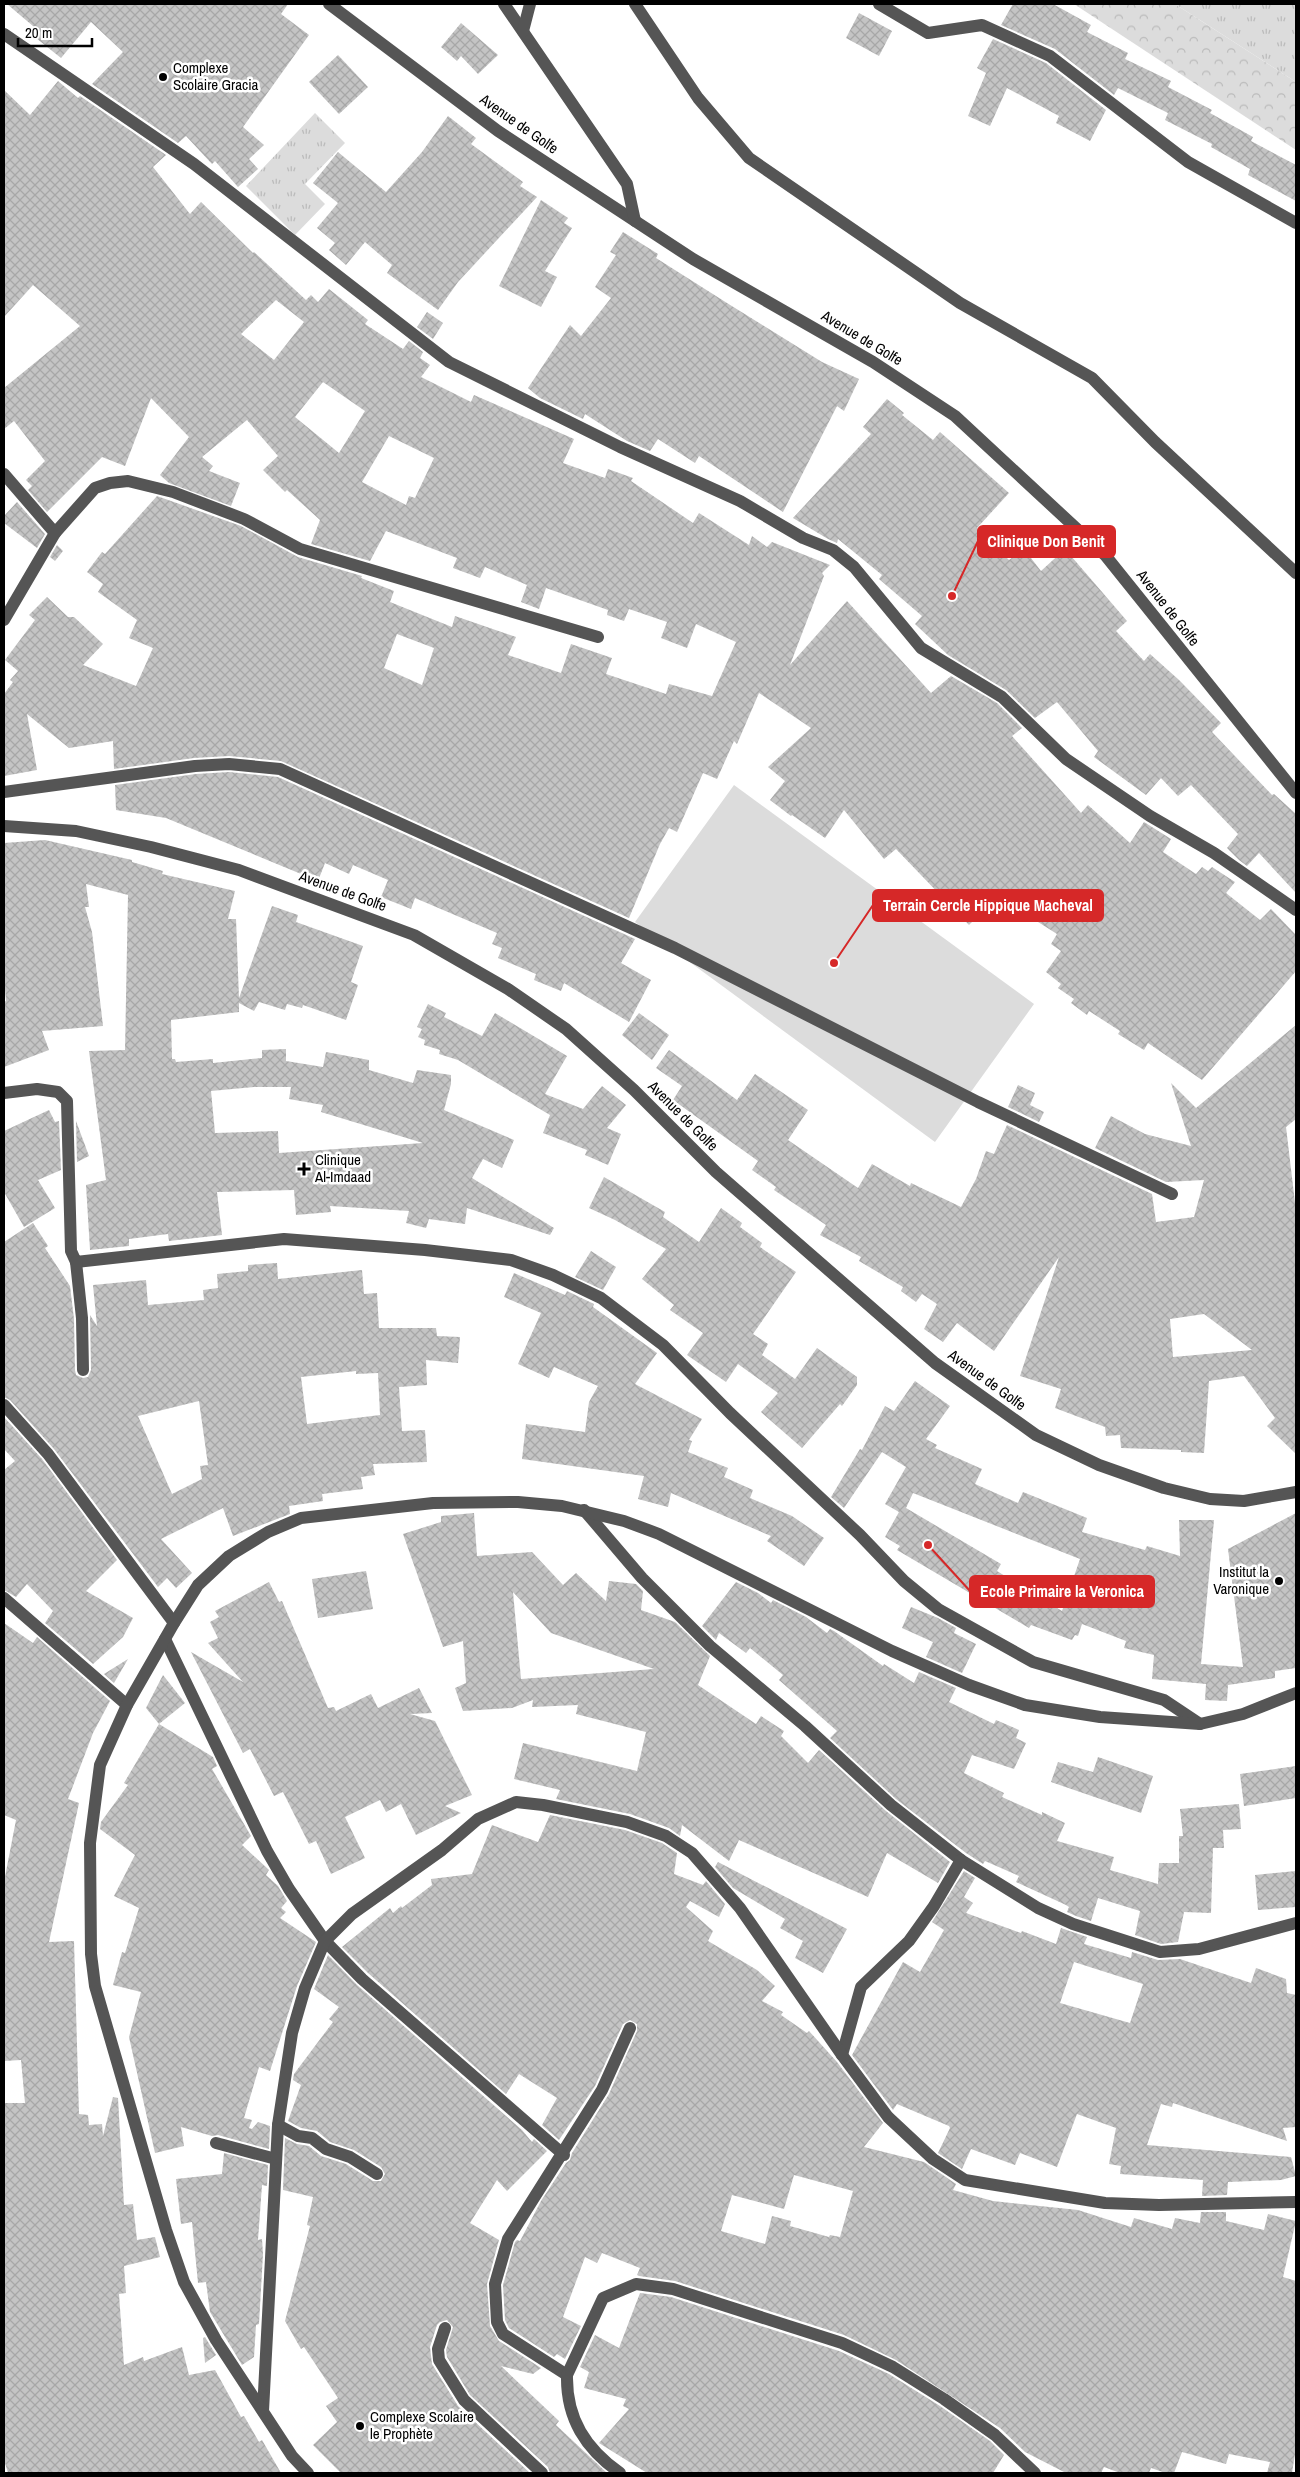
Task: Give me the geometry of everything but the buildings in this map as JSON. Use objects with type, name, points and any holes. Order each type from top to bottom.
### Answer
[{"type":"street","name":"Avenue de Golfe","points":[[329,4],[498,131],[693,259],[874,362],[955,416],[1105,555],[1296,794]]},
{"type":"street","points":[[504,4],[627,184],[635,221]]},
{"type":"street","points":[[523,31],[530,4]]},
{"type":"street","points":[[635,4],[698,98],[749,158],[960,303],[1092,378],[1155,442],[1296,573]]},
{"type":"street","points":[[878,4],[928,32],[982,25],[1050,56],[1188,162],[1296,223]]},
{"type":"street","points":[[4,34],[194,164],[449,362],[620,447],[740,501],[803,538],[833,550],[854,567],[921,648],[1002,697],[1066,759],[1150,816],[1214,853],[1296,910]]},
{"type":"street","points":[[4,474],[55,534]]},
{"type":"street","points":[[4,620],[55,534],[95,488],[110,483],[128,481],[145,484],[244,519],[300,549],[598,637]]},
{"type":"street","points":[[4,792],[195,766],[229,764],[280,769],[675,948],[978,1102],[1172,1194]]},
{"type":"street","name":"Avenue de Golfe","points":[[4,826],[76,831],[151,847],[239,870],[414,935],[508,989],[566,1029],[634,1090],[716,1172],[935,1363],[1036,1435],[1100,1465],[1164,1488],[1210,1499],[1244,1501],[1296,1492]]},
{"type":"street","points":[[4,1093],[37,1089],[58,1092],[67,1102],[71,1251],[76,1262],[82,1318],[83,1370]]},
{"type":"street","points":[[76,1262],[284,1239],[425,1250],[511,1260],[553,1275],[601,1298],[663,1345],[730,1413],[860,1535],[904,1581],[938,1608],[1033,1662],[1164,1700],[1200,1724]]},
{"type":"street","points":[[4,1405],[48,1454],[174,1623]]},
{"type":"street","points":[[308,2473],[292,2456],[216,2340],[184,2282],[166,2230],[95,1986],[91,1954],[90,1843],[100,1765],[127,1705],[174,1623],[198,1585],[229,1556],[268,1532],[301,1518],[433,1503],[518,1502],[584,1510],[659,1534],[892,1650],[988,1692],[1025,1705],[1100,1717],[1200,1724],[1243,1714],[1296,1693]]},
{"type":"street","points":[[584,1510],[642,1578],[710,1646],[805,1726],[891,1806],[961,1860],[1038,1908],[1073,1924],[1160,1952],[1199,1949],[1296,1923]]},
{"type":"street","points":[[4,1598],[127,1705]]},
{"type":"street","points":[[165,1639],[267,1851],[289,1889],[325,1941],[362,1979],[564,2155]]},
{"type":"street","points":[[264,2411],[278,2126],[292,2033],[305,1988],[325,1941],[352,1914],[442,1850],[478,1819],[496,1809],[516,1802],[543,1805],[627,1822],[666,1836],[692,1853],[740,1908],[842,2055],[888,2117],[933,2159],[965,2180],[1105,2203],[1159,2205],[1296,2202]]},
{"type":"street","points":[[842,2055],[861,1986],[909,1941],[934,1906],[961,1860]]},
{"type":"street","points":[[567,2375],[503,2334],[498,2322],[495,2284],[508,2239],[564,2155],[602,2090],[630,2028]]},
{"type":"street","points":[[278,2126],[298,2136],[312,2138],[326,2149],[350,2157],[377,2174]]},
{"type":"street","points":[[216,2143],[276,2159]]},
{"type":"street","points":[[612,2471],[586,2444],[576,2423],[567,2389],[567,2375],[602,2298],[636,2284],[673,2289],[842,2343],[893,2367],[995,2435],[1035,2473]]},
{"type":"street","points":[[445,2328],[438,2349],[439,2360],[464,2400],[542,2473]]},
{"type":"green space","points":[[1074,4],[1175,4],[1296,82],[1296,150]]},
{"type":"green space","points":[[1175,4],[1296,4],[1296,82]]},
{"type":"green space","points":[[315,113],[345,143],[305,184],[325,204],[295,235],[246,186]]},
{"type":"green space","points":[[734,785],[1034,1004],[935,1142],[635,922]]},
{"type":"place","name":"Complexe Scolaire Gracia","points":[[163,77]]},
{"type":"place","name":"Clinique Don Benit","points":[[952,596]]},
{"type":"place","name":"Terrain Cercle Hippique Macheval","points":[[834,963]]},
{"type":"place","name":"Clinique Al-Imdaad","points":[[304,1169]]},
{"type":"place","name":"Ecole Primaire la Veronica","points":[[928,1545]]},
{"type":"place","name":"Institut la Varonique","points":[[1279,1581]]},
{"type":"place","name":"Complexe Scolaire le Prophète","points":[[360,2426]]}]
